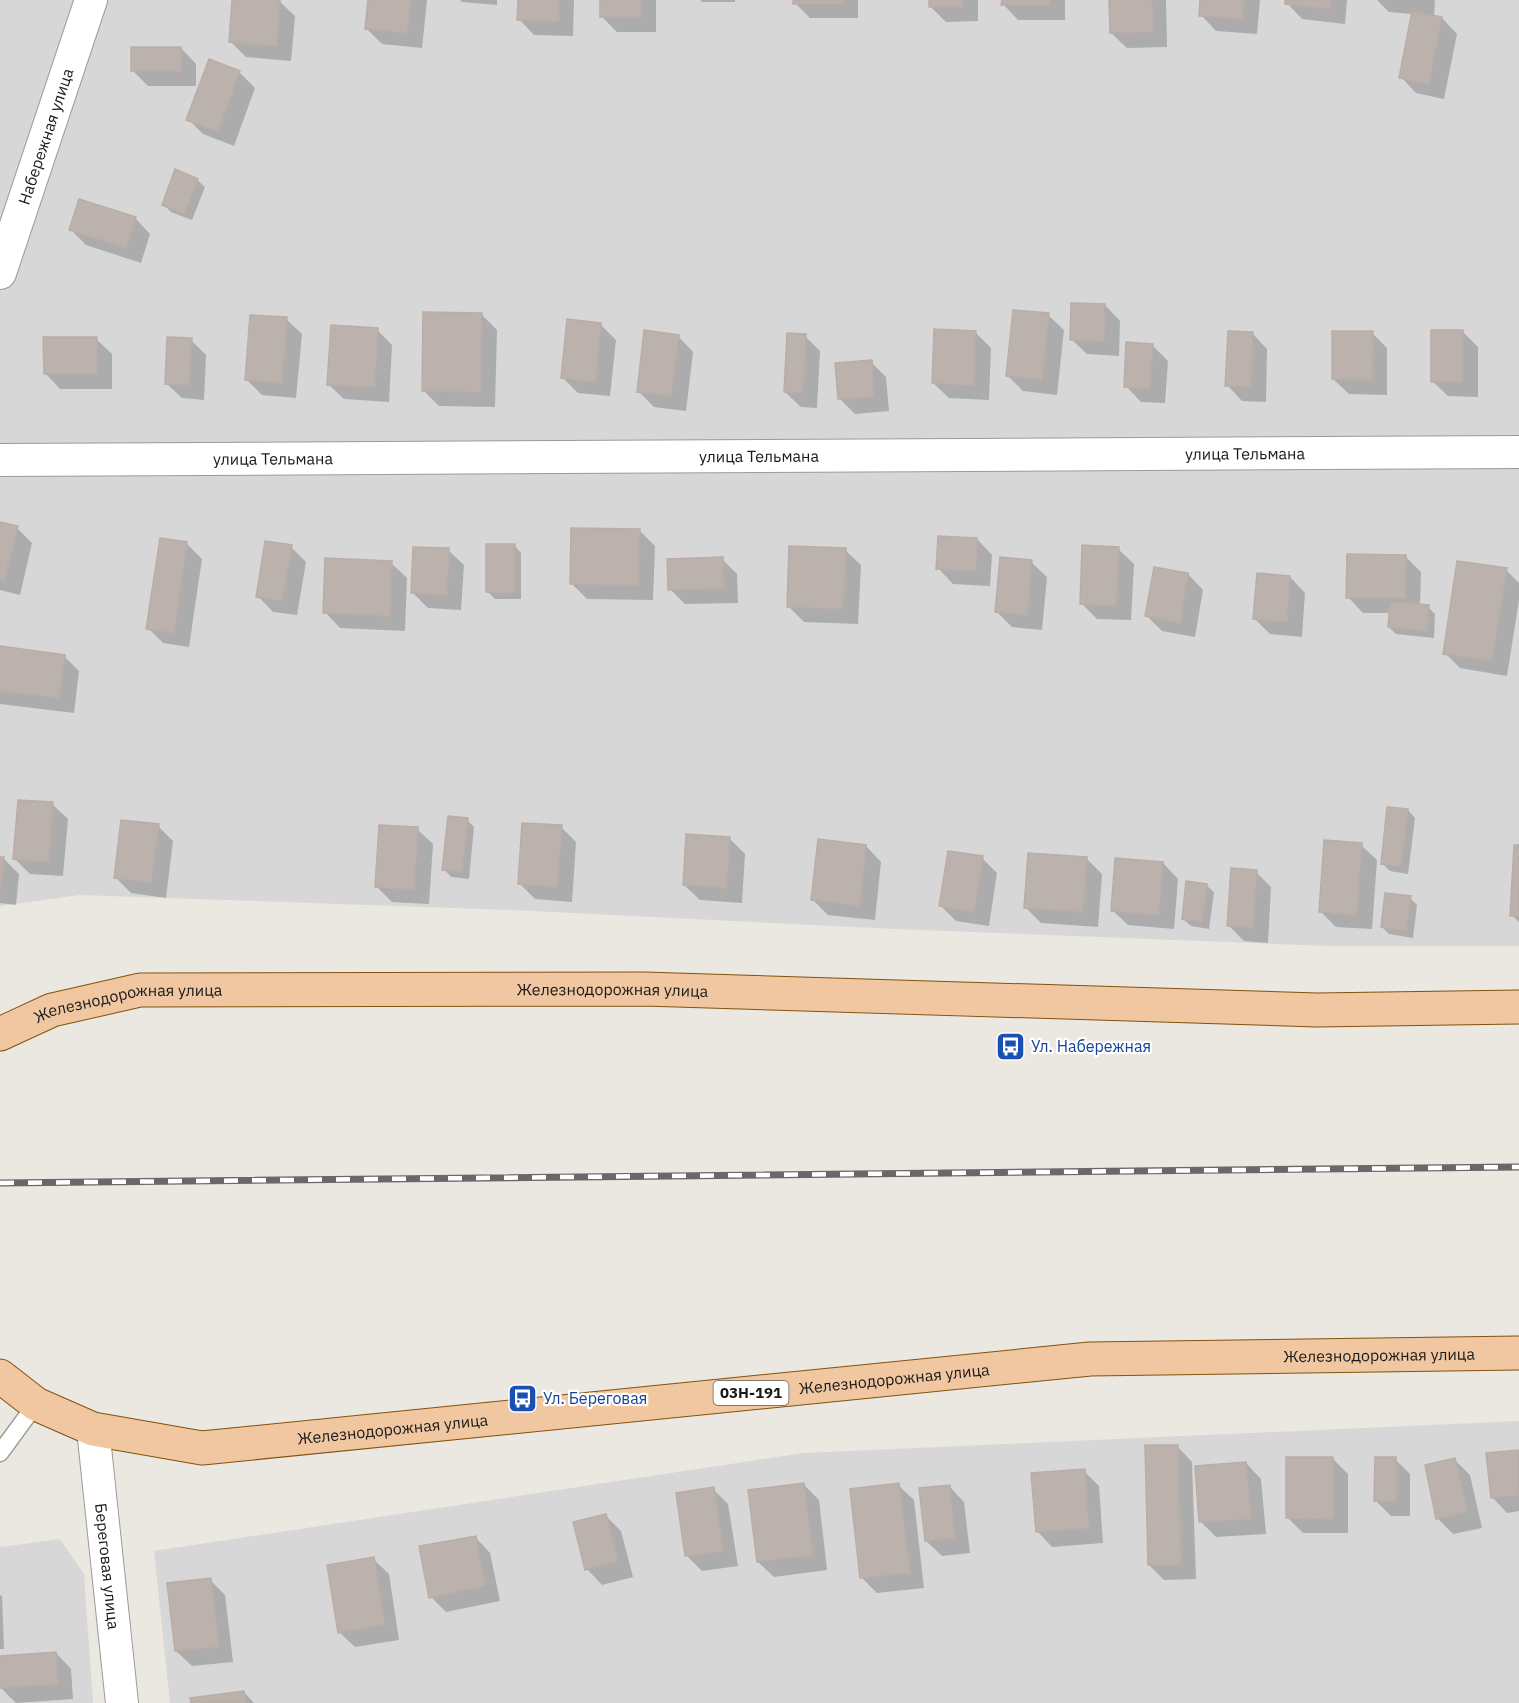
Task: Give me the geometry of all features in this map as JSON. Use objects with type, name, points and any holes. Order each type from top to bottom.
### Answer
[{"type":"main road","name":"Железнодорожная улица","points":[[0,1034],[52,1010],[141,990],[644,989],[1317,1010],[1519,1007]]},
{"type":"main road","name":"Железнодорожная улица","points":[[0,1376],[36,1404],[93,1429],[202,1448],[1090,1359],[1519,1353]]},
{"type":"street","name":"Набережная улица","points":[[0,273],[91,0]]},
{"type":"street","name":"улица Тельмана","points":[[0,460],[1519,452]]},
{"type":"street","name":"Береговая улица","points":[[93,1429],[122,1703]]},
{"type":"lane","points":[[0,1453],[36,1404]]},
{"type":"shaded area","points":[[0,0],[1519,0],[1519,946],[1328,946],[895,929],[512,910],[80,895],[0,906]]},
{"type":"shaded area","points":[[1519,1421],[1519,1703],[170,1703],[154,1551],[803,1453]]},
{"type":"shaded area","points":[[60,1539],[84,1574],[93,1703],[0,1703],[0,1547]]},
{"type":"building","points":[[232,0],[280,0],[277,46],[229,42]]},
{"type":"building","points":[[368,0],[411,0],[407,33],[365,29]]},
{"type":"building","points":[[518,0],[559,0],[559,21],[517,20]]},
{"type":"building","points":[[600,0],[641,0],[641,17],[600,17]]},
{"type":"building","points":[[793,0],[843,0],[843,4],[793,4]]},
{"type":"building","points":[[929,0],[963,0],[963,7],[929,7]]},
{"type":"building","points":[[1002,0],[1050,0],[1050,5],[1001,5]]},
{"type":"building","points":[[1109,0],[1152,0],[1153,32],[1110,33]]},
{"type":"building","points":[[1200,0],[1244,0],[1243,19],[1199,16]]},
{"type":"building","points":[[1285,0],[1331,0],[1330,9],[1285,4]]},
{"type":"building","points":[[1412,11],[1442,17],[1429,84],[1399,78]]},
{"type":"building","points":[[131,47],[181,47],[181,71],[131,71]]},
{"type":"building","points":[[209,59],[240,71],[218,131],[186,120]]},
{"type":"building","points":[[175,169],[198,179],[184,214],[162,205]]},
{"type":"building","points":[[79,199],[136,217],[126,248],[69,230]]},
{"type":"building","points":[[1071,303],[1105,304],[1104,341],[1070,340]]},
{"type":"building","points":[[1013,310],[1049,313],[1042,380],[1006,376]]},
{"type":"building","points":[[423,312],[482,313],[481,392],[422,391]]},
{"type":"building","points":[[250,315],[287,317],[282,383],[245,380]]},
{"type":"building","points":[[567,319],[601,323],[595,382],[561,378]]},
{"type":"building","points":[[331,325],[378,328],[375,387],[327,385]]},
{"type":"building","points":[[934,329],[976,331],[974,386],[932,383]]},
{"type":"building","points":[[644,330],[679,335],[671,396],[637,392]]},
{"type":"building","points":[[1431,330],[1463,330],[1463,382],[1431,382]]},
{"type":"building","points":[[1228,331],[1253,332],[1251,387],[1225,386]]},
{"type":"building","points":[[1332,331],[1373,331],[1372,380],[1332,379]]},
{"type":"building","points":[[787,333],[806,334],[803,393],[784,392]]},
{"type":"building","points":[[43,337],[97,337],[97,374],[44,374]]},
{"type":"building","points":[[167,337],[192,338],[189,385],[165,384]]},
{"type":"building","points":[[1126,342],[1153,344],[1150,389],[1124,387]]},
{"type":"building","points":[[872,360],[874,397],[838,399],[835,363]]},
{"type":"building","points":[[0,522],[18,526],[5,580],[0,579]]},
{"type":"building","points":[[571,528],[640,529],[639,586],[570,584]]},
{"type":"building","points":[[938,536],[977,538],[976,571],[936,569]]},
{"type":"building","points":[[160,538],[187,542],[174,633],[146,629]]},
{"type":"building","points":[[265,541],[292,545],[282,601],[256,597]]},
{"type":"building","points":[[486,544],[515,544],[514,593],[486,592]]},
{"type":"building","points":[[1082,545],[1119,547],[1116,606],[1080,604]]},
{"type":"building","points":[[789,546],[846,548],[843,609],[787,607]]},
{"type":"building","points":[[413,547],[449,548],[447,595],[411,593]]},
{"type":"building","points":[[1347,554],[1406,555],[1405,598],[1346,598]]},
{"type":"building","points":[[723,557],[724,588],[668,590],[667,559]]},
{"type":"building","points":[[1000,557],[1032,560],[1027,615],[995,612]]},
{"type":"building","points":[[325,558],[392,561],[390,616],[323,613]]},
{"type":"building","points":[[1457,561],[1507,568],[1492,661],[1443,654]]},
{"type":"building","points":[[1154,567],[1188,573],[1180,623],[1145,616]]},
{"type":"building","points":[[1257,573],[1290,576],[1287,622],[1253,619]]},
{"type":"building","points":[[1390,602],[1429,605],[1427,631],[1388,627]]},
{"type":"building","points":[[0,646],[65,655],[59,698],[0,691]]},
{"type":"building","points":[[18,800],[53,802],[49,862],[13,859]]},
{"type":"building","points":[[1387,807],[1408,809],[1401,867],[1381,864]]},
{"type":"building","points":[[448,816],[468,818],[462,872],[442,870]]},
{"type":"building","points":[[121,820],[159,824],[151,883],[114,878]]},
{"type":"building","points":[[522,823],[562,825],[557,887],[518,884]]},
{"type":"building","points":[[379,825],[418,827],[414,890],[375,887]]},
{"type":"building","points":[[686,834],[730,837],[727,888],[683,885]]},
{"type":"building","points":[[818,839],[866,845],[860,906],[811,900]]},
{"type":"building","points":[[1324,840],[1362,843],[1357,915],[1319,912]]},
{"type":"building","points":[[1514,845],[1519,845],[1519,916],[1510,916]]},
{"type":"building","points":[[948,851],[983,856],[974,912],[939,906]]},
{"type":"building","points":[[1028,853],[1087,857],[1083,912],[1024,908]]},
{"type":"building","points":[[0,857],[4,857],[1,890],[0,890]]},
{"type":"building","points":[[1115,858],[1163,862],[1159,915],[1111,911]]},
{"type":"building","points":[[1231,868],[1257,870],[1253,928],[1227,926]]},
{"type":"building","points":[[1186,881],[1207,884],[1202,922],[1182,919]]},
{"type":"building","points":[[1385,893],[1411,896],[1406,931],[1381,927]]},
{"type":"building","points":[[1145,1445],[1178,1445],[1181,1565],[1148,1565]]},
{"type":"building","points":[[1519,1450],[1519,1495],[1491,1498],[1486,1453]]},
{"type":"building","points":[[1286,1457],[1333,1457],[1333,1519],[1286,1518]]},
{"type":"building","points":[[1375,1457],[1396,1457],[1396,1501],[1374,1501]]},
{"type":"building","points":[[1455,1458],[1467,1512],[1436,1519],[1425,1465]]},
{"type":"building","points":[[1246,1462],[1251,1519],[1199,1522],[1195,1466]]},
{"type":"building","points":[[1085,1469],[1089,1528],[1036,1532],[1031,1473]]},
{"type":"building","points":[[804,1483],[813,1555],[757,1562],[748,1490]]},
{"type":"building","points":[[899,1483],[910,1573],[860,1578],[850,1489]]},
{"type":"building","points":[[950,1485],[955,1538],[925,1541],[919,1488]]},
{"type":"building","points":[[714,1487],[723,1551],[685,1556],[676,1493]]},
{"type":"building","points":[[606,1514],[618,1561],[585,1570],[573,1522]]},
{"type":"building","points":[[476,1536],[485,1586],[429,1598],[419,1546]]},
{"type":"building","points":[[374,1557],[385,1625],[338,1633],[327,1565]]},
{"type":"building","points":[[211,1578],[219,1647],[175,1651],[167,1583]]},
{"type":"building","points":[[56,1652],[58,1684],[0,1688],[0,1656]]},
{"type":"building","points":[[244,1691],[246,1703],[191,1703],[190,1698]]},
{"type":"railway","points":[[0,1183],[1519,1167]]},
{"type":"place","name":"Ул. Набережная","points":[[1010,1046]]},
{"type":"place","name":"Ул. Береговая","points":[[522,1398]]}]
